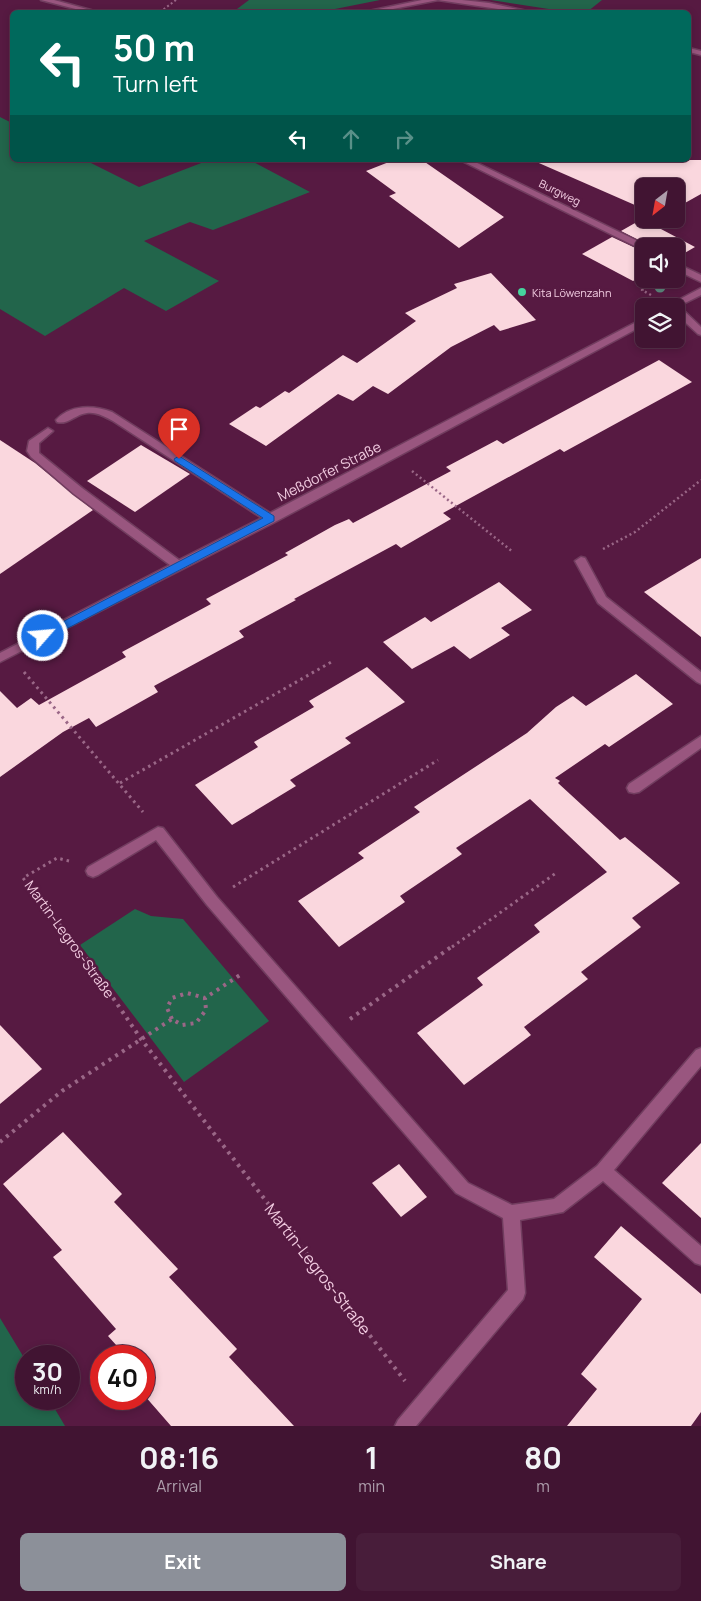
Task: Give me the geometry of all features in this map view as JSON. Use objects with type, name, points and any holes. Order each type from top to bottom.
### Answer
[{"type":"street","points":[[46,0],[86,10]]},
{"type":"street","points":[[379,10],[434,0]]},
{"type":"street","points":[[441,0],[517,10]]},
{"type":"street","name":"Burgweg","points":[[468,162],[635,243]]},
{"type":"street","points":[[685,271],[701,279]]},
{"type":"street","points":[[685,300],[701,291]]},
{"type":"street","points":[[685,317],[701,332]]},
{"type":"street","name":"Meßdorfer Straße","points":[[5,656],[392,456],[635,326]]},
{"type":"street","points":[[61,420],[86,408],[102,411],[271,518]]},
{"type":"street","points":[[48,431],[34,441],[32,451],[35,455],[78,491],[179,566]]},
{"type":"street","points":[[581,561],[602,600],[701,679]]},
{"type":"street","points":[[634,788],[701,741]]},
{"type":"street","points":[[93,871],[158,832],[212,901],[462,1188],[512,1213],[556,1206],[603,1171],[701,1055]]},
{"type":"street","points":[[603,1171],[701,1257]]},
{"type":"street","points":[[404,1426],[517,1292],[512,1213]]},
{"type":"path","points":[[163,10],[176,0]]},
{"type":"path","points":[[392,456],[513,552]]},
{"type":"path","points":[[581,561],[635,532],[701,480]]},
{"type":"path","points":[[5,656],[120,783],[158,832]]},
{"type":"path","points":[[120,783],[333,661]]},
{"type":"path","points":[[212,901],[438,760]]},
{"type":"path","name":"Martin-Legros-Straße","points":[[93,871],[57,858],[23,878],[67,931],[141,1039],[422,1404]]},
{"type":"path","points":[[328,1035],[556,873]]},
{"type":"path","points":[[205,998],[264,959]]},
{"type":"path","points":[[186,992],[205,998],[206,1010],[196,1023],[182,1024],[172,1019],[167,1008],[172,998],[186,992]]},
{"type":"path","points":[[0,1142],[62,1090],[172,1019]]},
{"type":"green space","points":[[249,0],[380,0],[330,10],[236,10]]},
{"type":"green space","points":[[491,0],[602,0],[590,10],[555,10]]},
{"type":"green space","points":[[0,117],[10,122],[10,162],[89,162],[139,187],[204,162],[254,162],[310,192],[213,230],[190,222],[144,241],[219,281],[166,311],[124,288],[45,336],[0,309]]},
{"type":"green space","points":[[135,909],[151,916],[183,919],[269,1021],[184,1082],[80,945]]},
{"type":"green space","points":[[0,1318],[16,1345],[15,1410],[56,1410],[65,1426],[0,1426]]},
{"type":"building","points":[[691,160],[701,160],[701,194],[685,203],[685,178],[635,178],[635,205],[537,162],[691,162]]},
{"type":"building","points":[[389,162],[425,162],[504,217],[459,248],[389,196],[396,193],[366,171]]},
{"type":"building","points":[[635,223],[635,228],[659,228],[678,238],[635,238],[621,231]]},
{"type":"building","points":[[612,237],[635,248],[635,280],[633,281],[582,254]]},
{"type":"building","points":[[685,242],[695,247],[685,253]]},
{"type":"building","points":[[491,273],[536,320],[500,331],[494,325],[451,347],[388,394],[373,386],[353,401],[338,394],[266,446],[229,424],[256,406],[260,408],[285,391],[289,393],[343,355],[357,363],[416,321],[405,313],[457,288],[454,284]]},
{"type":"building","points":[[659,360],[692,382],[564,452],[560,449],[443,513],[451,519],[401,548],[396,544],[294,599],[296,600],[239,631],[244,637],[154,686],[158,692],[96,727],[89,718],[63,732],[0,777],[0,691],[17,708],[31,698],[39,705],[126,657],[122,652],[211,604],[206,599],[288,555],[285,553],[335,525],[349,519],[353,523],[451,471],[446,467],[497,440],[503,444]]},
{"type":"building","points":[[0,440],[35,463],[93,510],[0,574]]},
{"type":"building","points":[[141,445],[190,474],[135,512],[87,481]]},
{"type":"building","points":[[701,558],[701,637],[644,592]]},
{"type":"building","points":[[499,582],[532,610],[501,628],[510,635],[470,659],[454,646],[412,669],[383,642],[425,617],[431,622]]},
{"type":"building","points":[[367,667],[405,702],[345,738],[351,743],[290,780],[296,786],[232,825],[195,785],[258,747],[254,742],[314,707],[309,701]]},
{"type":"building","points":[[636,674],[673,704],[609,747],[605,744],[555,778],[560,781],[558,783],[620,840],[625,837],[680,883],[632,918],[641,927],[581,972],[588,979],[524,1027],[531,1035],[464,1085],[417,1033],[483,985],[477,978],[540,932],[534,925],[607,872],[530,799],[456,848],[462,854],[400,896],[405,902],[339,947],[298,901],[364,858],[358,853],[420,812],[414,807],[527,733],[556,707],[573,696],[586,706]]},
{"type":"building","points":[[0,1025],[42,1069],[0,1104]]},
{"type":"building","points":[[63,1132],[122,1194],[114,1202],[178,1269],[169,1277],[237,1349],[229,1357],[294,1426],[171,1426],[155,1408],[155,1345],[116,1345],[108,1336],[116,1329],[53,1257],[62,1250],[3,1184]]},
{"type":"building","points":[[701,1143],[701,1218],[662,1183]]},
{"type":"building","points":[[399,1164],[427,1197],[401,1217],[372,1183]]},
{"type":"building","points":[[621,1226],[701,1294],[701,1412],[691,1426],[567,1426],[597,1389],[581,1374],[642,1299],[594,1257]]},
{"type":"place","name":"Kita Löwenzahn","points":[[522,292]]},
{"type":"route","points":[[43,636],[271,518],[179,459]]}]
